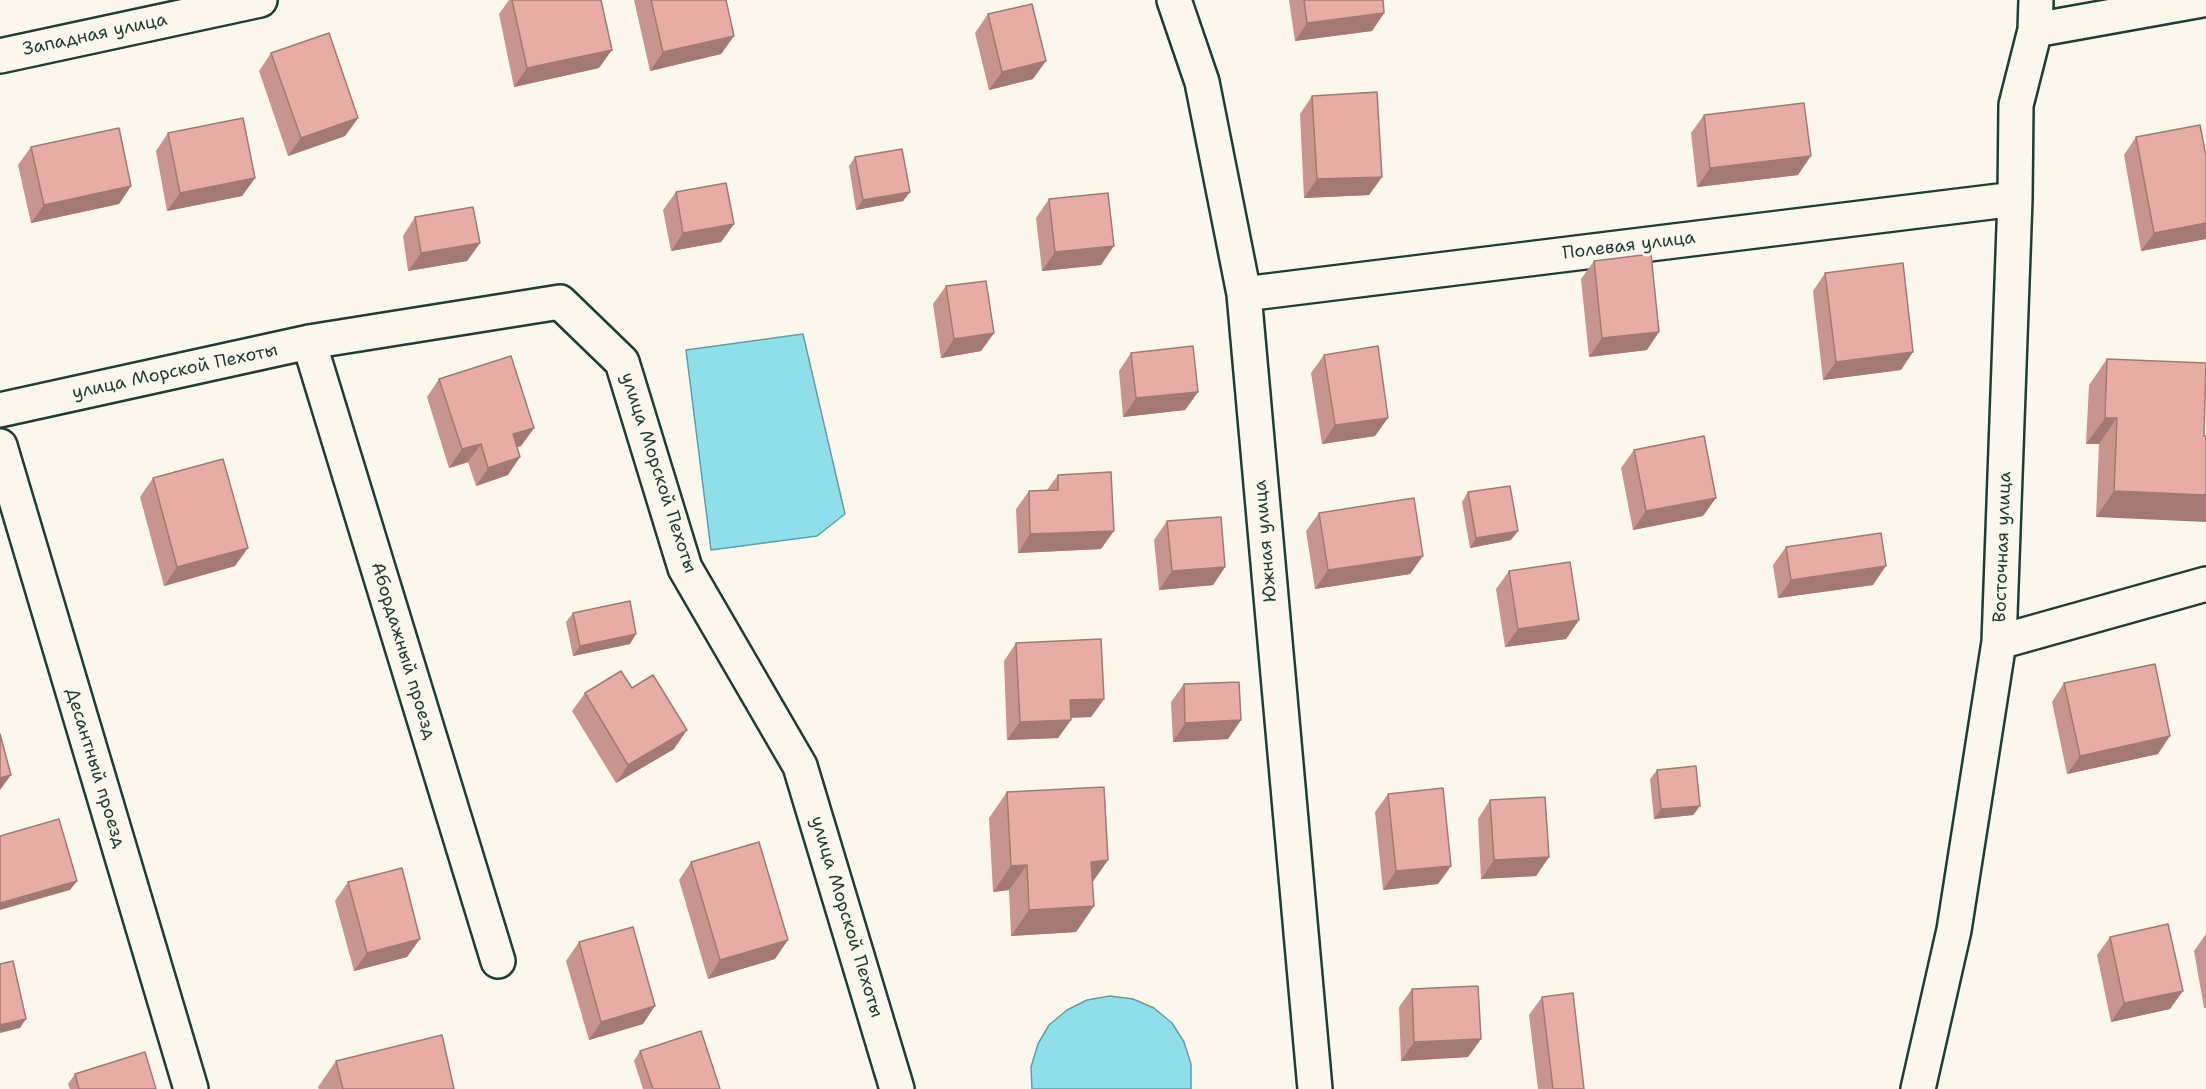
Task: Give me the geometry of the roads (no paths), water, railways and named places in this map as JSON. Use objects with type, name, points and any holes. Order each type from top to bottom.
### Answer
[{"type":"street","name":"Западная улица","points":[[0,56],[261,0]]},
{"type":"street","name":"Южная улица","points":[[1174,0],[1202,82],[1244,294],[1315,1089]]},
{"type":"street","points":[[2036,15],[2202,0]]},
{"type":"street","name":"Восточная улица","points":[[1918,1089],[1954,930],[2000,642],[2016,105],[2036,15]]},
{"type":"street","name":"Полевая улица","points":[[1244,294],[2015,199]]},
{"type":"street","name":"улица Морской Пехоты","points":[[0,410],[309,342],[560,302],[622,362],[685,568],[800,766],[897,1089]]},
{"type":"street","name":"Абордажный проезд","points":[[309,342],[498,961]]},
{"type":"street","name":"Десантный проезд","points":[[0,447],[191,1089]]},
{"type":"street","points":[[2000,642],[2206,584]]},
{"type":"water","points":[[803,334],[845,514],[817,536],[711,550],[686,350]]},
{"type":"water","points":[[1110,996],[1133,999],[1154,1008],[1172,1023],[1184,1042],[1191,1064],[1191,1089],[1032,1089],[1031,1067],[1038,1044],[1049,1025],[1067,1010],[1087,1000]]}]
